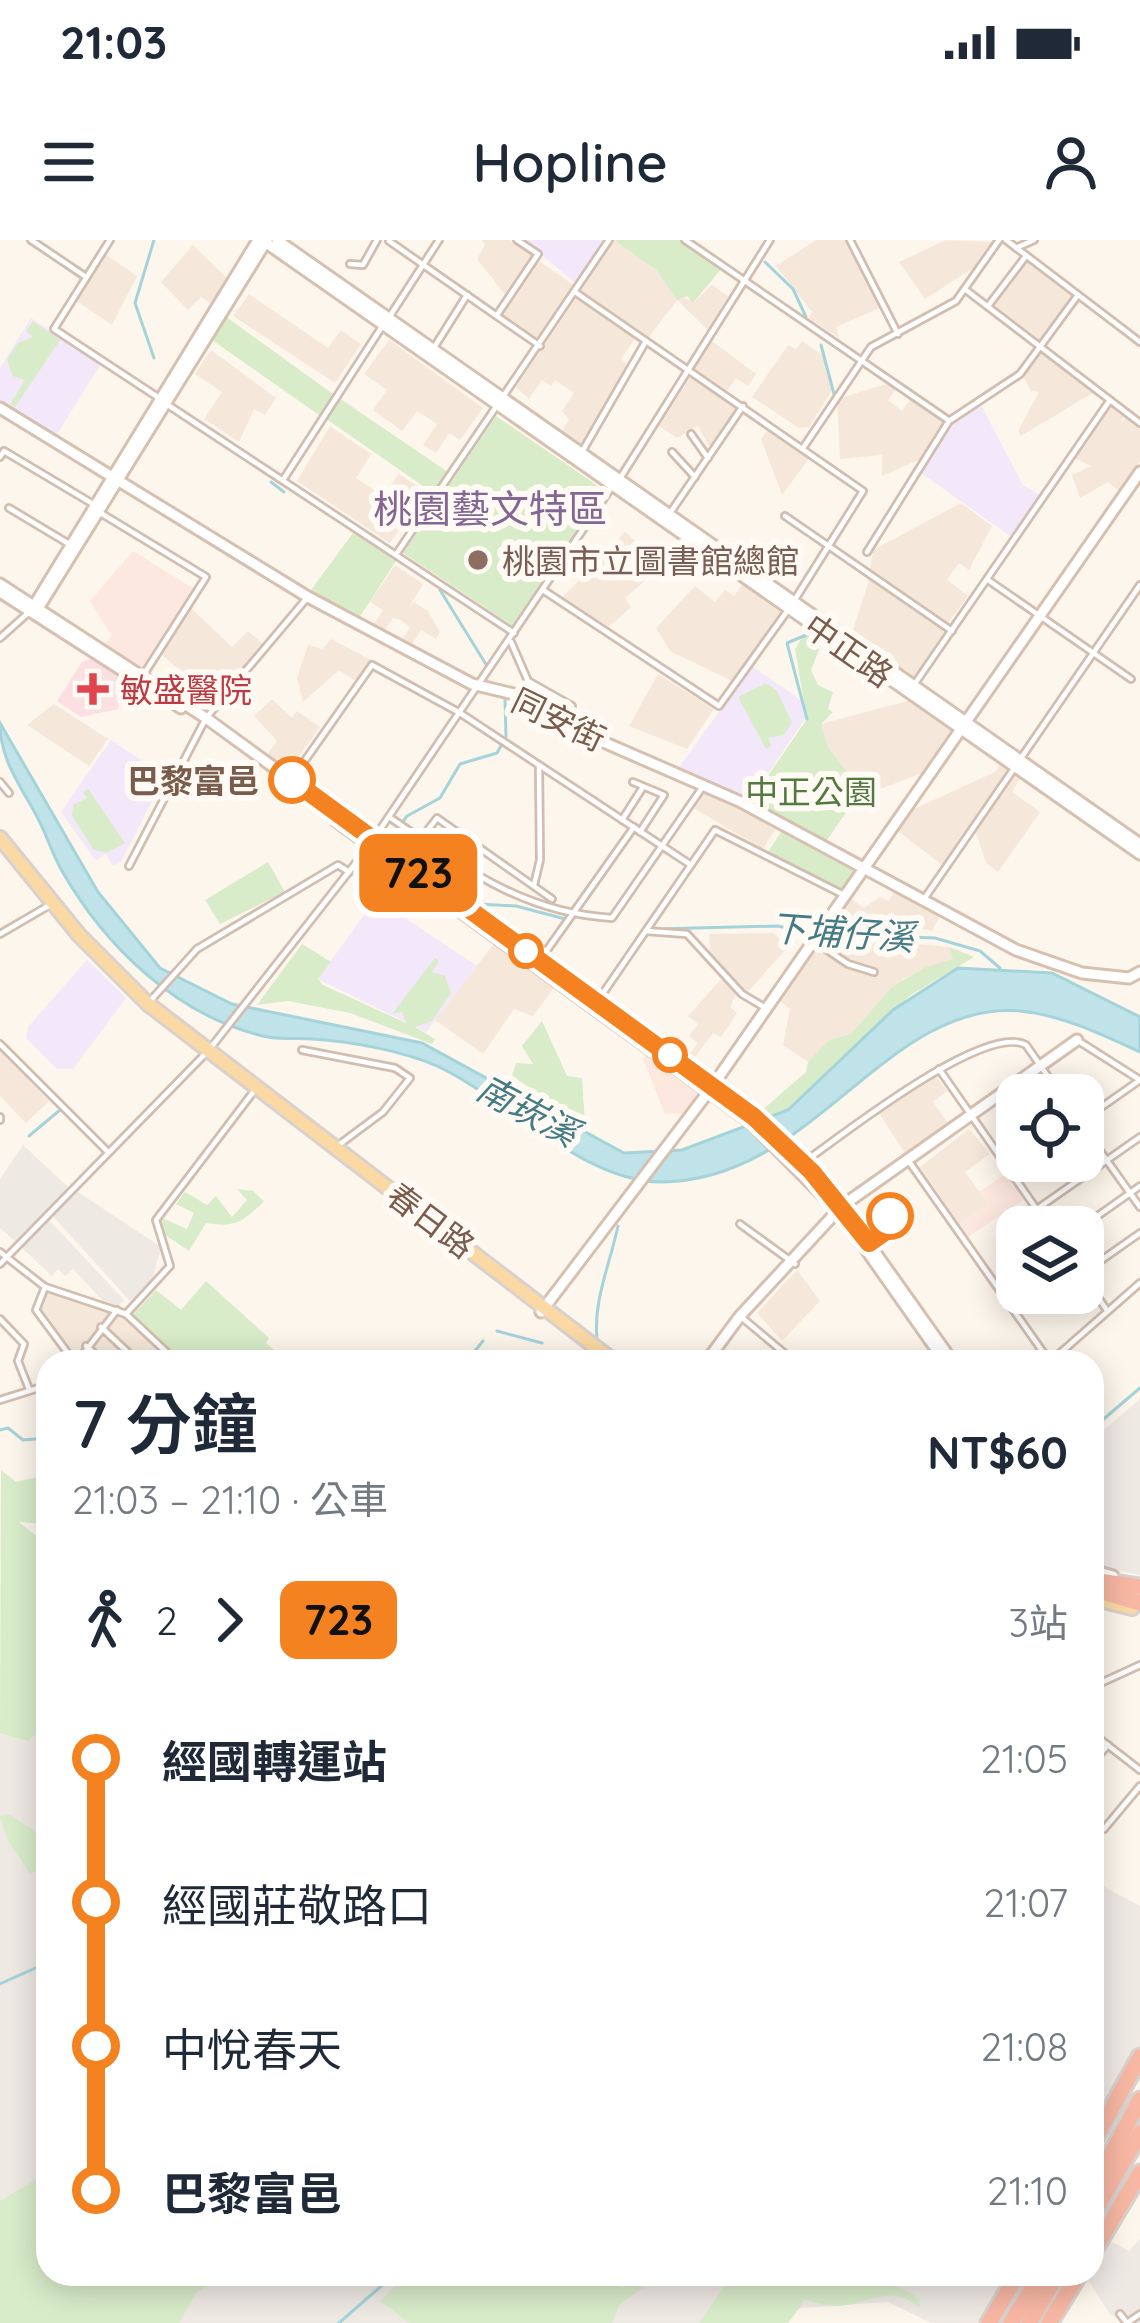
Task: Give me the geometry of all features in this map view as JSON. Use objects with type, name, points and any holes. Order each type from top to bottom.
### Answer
[{"type":"highway","points":[[1104,1584],[1140,1595]]},
{"type":"highway","points":[[1104,2123],[1140,2061]]},
{"type":"highway","points":[[1104,2168],[1140,2100]]},
{"type":"highway","points":[[1104,2195],[1140,2133]]},
{"type":"highway","points":[[1104,2231],[1137,2171]]},
{"type":"highway","points":[[992,2323],[1014,2286]]},
{"type":"highway","points":[[1011,2323],[1034,2286]]},
{"type":"highway","points":[[1029,2323],[1051,2286]]},
{"type":"highway","points":[[1049,2323],[1072,2286]]},
{"type":"main road","name":"春日路","points":[[0,842],[51,904],[150,1003],[595,1350]]},
{"type":"main road","points":[[1104,1578],[1113,1576],[1140,1595]]},
{"type":"main road","points":[[1104,1597],[1140,1595]]},
{"type":"street","points":[[31,240],[87,277]]},
{"type":"street","points":[[110,240],[54,329],[512,636],[528,680],[572,706]]},
{"type":"street","points":[[0,638],[35,607],[266,240]]},
{"type":"street","name":"中正路","points":[[266,240],[912,688],[1140,854]]},
{"type":"street","points":[[350,263],[363,265],[377,240]]},
{"type":"street","points":[[283,481],[439,240]]},
{"type":"street","points":[[496,315],[538,254],[517,240]]},
{"type":"street","points":[[395,555],[609,240]]},
{"type":"street","points":[[685,240],[949,421]]},
{"type":"street","points":[[0,1264],[3,1255],[210,1050],[371,843],[616,483],[770,240]]},
{"type":"street","points":[[850,240],[898,334]]},
{"type":"street","points":[[803,448],[871,347],[956,302],[1002,240],[1140,342]]},
{"type":"street","points":[[1016,248],[1034,240]]},
{"type":"street","points":[[389,241],[540,346]]},
{"type":"street","points":[[988,307],[1026,256]]},
{"type":"street","points":[[966,290],[1140,423]]},
{"type":"street","points":[[543,590],[718,706],[792,605],[863,491],[575,292]]},
{"type":"street","points":[[433,349],[467,295]]},
{"type":"street","points":[[867,552],[949,421],[1020,374],[1078,295]]},
{"type":"street","name":"中正路","points":[[386,321],[433,349],[616,483]]},
{"type":"street","points":[[579,454],[646,340]]},
{"type":"street","points":[[912,688],[1109,400]]},
{"type":"street","points":[[667,518],[743,406]]},
{"type":"street","name":"同安街","points":[[0,408],[308,597],[478,686],[518,695],[592,736],[704,785],[1010,947],[1082,973],[1129,978],[1140,972]]},
{"type":"street","points":[[691,434],[708,458]]},
{"type":"street","points":[[0,457],[4,451],[206,577],[141,678]]},
{"type":"street","points":[[672,452],[695,477]]},
{"type":"street","points":[[543,1310],[711,1089],[1140,472]]},
{"type":"street","points":[[9,508],[69,544]]},
{"type":"street","points":[[35,607],[69,544],[96,508]]},
{"type":"street","points":[[785,516],[952,631]]},
{"type":"street","points":[[988,580],[1131,679]]},
{"type":"street","points":[[924,899],[1140,585]]},
{"type":"street","points":[[0,588],[292,780],[595,1005]]},
{"type":"street","points":[[129,866],[206,721],[308,597]]},
{"type":"street","points":[[292,780],[372,665],[460,713],[691,865]]},
{"type":"street","points":[[518,695],[528,680]]},
{"type":"street","points":[[206,721],[752,1119],[841,1210]]},
{"type":"street","name":"中正路","points":[[1017,764],[1140,844]]},
{"type":"street","points":[[534,886],[540,860],[539,766]]},
{"type":"street","points":[[0,782],[10,793]]},
{"type":"street","points":[[539,961],[664,795],[633,782]]},
{"type":"street","points":[[389,817],[509,896],[569,918],[612,918],[704,785]]},
{"type":"street","points":[[622,820],[643,787]]},
{"type":"street","points":[[423,836],[437,818],[552,899]]},
{"type":"street","points":[[595,1005],[715,830],[846,896]]},
{"type":"street","points":[[150,1003],[197,949],[338,865],[349,872]]},
{"type":"street","points":[[0,934],[51,904]]},
{"type":"street","points":[[647,929],[687,934],[742,994],[767,1009]]},
{"type":"street","points":[[815,940],[848,964],[874,972]]},
{"type":"street","points":[[803,1162],[938,1067],[1016,1040],[1046,1074]]},
{"type":"street","points":[[717,1350],[841,1210],[1080,1041],[1140,1080],[1104,1108]]},
{"type":"street","points":[[0,1044],[108,1152]]},
{"type":"street","points":[[302,1050],[395,1069],[410,1078],[383,1112],[333,1149]]},
{"type":"street","points":[[938,1067],[996,1151]]},
{"type":"street","points":[[126,1314],[170,1266],[156,1220],[245,1081]]},
{"type":"street","points":[[1041,1206],[1140,1136]]},
{"type":"street","points":[[782,1147],[803,1162],[841,1210],[940,1350]]},
{"type":"street","points":[[1104,1157],[1140,1208]]},
{"type":"street","points":[[909,1162],[1042,1350]]},
{"type":"street","points":[[1104,1211],[1140,1186]]},
{"type":"street","points":[[740,1224],[793,1263]]},
{"type":"street","points":[[1104,1259],[1140,1233]]},
{"type":"street","points":[[3,1255],[45,1287],[126,1314],[164,1350]]},
{"type":"street","points":[[1063,1350],[1140,1283]]},
{"type":"street","points":[[45,1287],[37,1310],[66,1350]]},
{"type":"street","points":[[84,1350],[117,1310]]},
{"type":"street","points":[[742,1317],[781,1350]]},
{"type":"street","points":[[0,1319],[23,1344],[18,1361],[28,1389]]},
{"type":"street","points":[[100,1327],[125,1350]]},
{"type":"street","points":[[86,1346],[90,1350]]},
{"type":"street","points":[[0,1400],[36,1387]]},
{"type":"street","points":[[1104,1682],[1140,1665]]},
{"type":"street","points":[[1104,1742],[1140,1770]]},
{"type":"street","points":[[1104,1750],[1108,1745]]},
{"type":"street","points":[[1104,1829],[1140,1786]]},
{"type":"street","points":[[1104,2130],[1140,2061]]},
{"type":"street","points":[[1120,2314],[1126,2323],[1140,2314]]},
{"type":"shaded area","points":[[482,240],[510,240],[534,256],[507,297],[477,259],[485,245]]},
{"type":"shaded area","points":[[523,240],[604,240],[576,283]]},
{"type":"shaded area","points":[[614,240],[657,271],[672,292],[694,302],[712,285],[728,296],[708,330],[677,300],[649,337],[579,290]]},
{"type":"shaded area","points":[[816,240],[847,240],[884,306],[836,327],[839,338],[809,318],[812,312],[776,266]]},
{"type":"shaded area","points":[[946,240],[992,242],[981,263],[925,299],[899,262]]},
{"type":"shaded area","points":[[193,245],[230,281],[215,306],[201,297],[188,310],[161,282]]},
{"type":"shaded area","points":[[105,254],[137,276],[112,325],[75,300]]},
{"type":"shaded area","points":[[536,259],[575,286],[538,342],[499,315]]},
{"type":"shaded area","points":[[1028,261],[1074,296],[1040,340],[994,305]]},
{"type":"shaded area","points":[[249,294],[328,348],[341,330],[361,344],[335,383],[233,316]]},
{"type":"shaded area","points":[[577,297],[636,337],[621,359],[628,365],[580,448],[560,433],[569,420],[562,411],[574,393],[555,380],[551,386],[542,380],[529,399],[516,387]]},
{"type":"shaded area","points":[[31,318],[101,364],[53,440],[0,406],[0,368]]},
{"type":"shaded area","points":[[389,340],[483,408],[460,440],[449,433],[436,453],[423,445],[437,424],[417,411],[402,431],[373,410],[387,390],[364,374]]},
{"type":"shaded area","points":[[712,341],[756,374],[748,386],[736,378],[727,391],[694,368]]},
{"type":"shaded area","points":[[802,341],[824,356],[832,390],[809,427],[799,428],[752,397],[788,345],[796,349]]},
{"type":"shaded area","points":[[211,350],[276,398],[265,415],[254,409],[239,442],[204,419],[222,392],[195,374]]},
{"type":"shaded area","points":[[1040,350],[1096,391],[1021,436],[1018,431],[1039,392],[1031,391],[1022,374]]},
{"type":"shaded area","points":[[692,375],[739,407],[711,450],[698,426],[677,438],[659,426]]},
{"type":"shaded area","points":[[890,383],[897,388],[888,400],[902,411],[911,399],[946,422],[923,458],[882,476],[882,455],[840,459],[837,399]]},
{"type":"shaded area","points":[[1110,404],[1125,415],[1120,425],[1127,416],[1140,426],[1140,461],[1119,491],[1108,482],[1080,498],[1072,475],[1091,466],[1074,458]]},
{"type":"shaded area","points":[[981,405],[1023,485],[1041,496],[1013,538],[921,473],[950,425]]},
{"type":"shaded area","points":[[330,426],[371,454],[356,478],[383,496],[399,474],[426,492],[390,543],[297,481]]},
{"type":"shaded area","points":[[770,427],[811,456],[782,495],[761,439]]},
{"type":"shaded area","points":[[961,503],[992,526],[969,570],[959,563],[947,580],[968,596],[947,624],[870,570],[873,550]]},
{"type":"shaded area","points":[[625,532],[663,565],[625,598],[631,607],[609,627],[562,598]]},
{"type":"shaded area","points":[[133,551],[194,589],[143,669],[103,645],[112,636],[90,601]]},
{"type":"shaded area","points":[[395,565],[423,584],[409,607],[414,602],[428,611],[440,632],[436,639],[421,630],[412,644],[403,639],[410,627],[401,620],[393,618],[385,630],[374,624],[383,610],[370,602]]},
{"type":"shaded area","points":[[870,577],[948,634],[914,681],[851,636]]},
{"type":"shaded area","points":[[745,581],[784,609],[732,681],[670,651],[656,628],[695,586],[715,602],[725,590],[734,596]]},
{"type":"shaded area","points":[[191,608],[232,647],[248,631],[265,646],[236,678],[226,676],[217,683],[206,674],[197,683],[160,654]]},
{"type":"shaded area","points":[[331,639],[371,660],[356,681],[339,670],[303,702],[297,678],[308,645],[323,649]]},
{"type":"shaded area","name":"敏盛醫院","points":[[95,657],[125,678],[118,709],[81,717],[57,701],[82,662]]},
{"type":"shaded area","points":[[752,666],[802,701],[805,719],[749,802],[677,770]]},
{"type":"shaded area","points":[[658,674],[714,709],[687,749],[629,726]]},
{"type":"shaded area","name":"巴黎富邑","points":[[272,699],[292,718],[297,711],[320,727],[288,771],[266,756],[277,741],[254,716]]},
{"type":"shaded area","points":[[915,699],[952,728],[922,773],[865,795],[857,773],[848,775],[828,747],[821,724]]},
{"type":"shaded area","points":[[54,704],[108,739],[89,766],[27,725]]},
{"type":"shaded area","points":[[111,740],[165,776],[121,862],[113,866],[105,854],[96,861],[61,812]]},
{"type":"shaded area","points":[[1002,762],[1010,768],[942,865],[898,831],[914,809],[995,772]]},
{"type":"shaded area","points":[[1016,772],[1022,776],[1012,792],[1040,812],[998,872],[986,863],[975,830]]},
{"type":"shaded area","points":[[705,788],[778,825],[763,849],[692,807]]},
{"type":"shaded area","points":[[896,888],[942,911],[932,931],[896,923],[862,931],[838,917],[851,899],[864,908],[880,897],[889,901]]},
{"type":"shaded area","points":[[376,898],[477,966],[426,1032],[318,979]]},
{"type":"shaded area","points":[[774,933],[788,947],[746,994],[710,952],[709,934]]},
{"type":"shaded area","points":[[824,938],[949,947],[954,959],[903,979],[851,1034],[829,1040],[808,1062],[783,1045],[790,1009],[780,1001]]},
{"type":"shaded area","points":[[496,941],[556,985],[533,1016],[514,1009],[483,1054],[435,1020]]},
{"type":"shaded area","points":[[87,960],[126,998],[73,1069],[57,1069],[26,1038],[28,1027]]},
{"type":"shaded area","points":[[724,976],[737,992],[730,1007],[737,1013],[721,1037],[713,1033],[692,1061],[687,1058],[698,1043],[689,1036],[698,1024],[688,1016]]},
{"type":"shaded area","points":[[0,1050],[49,1101],[26,1123],[0,1096]]},
{"type":"shaded area","points":[[648,1052],[702,1091],[685,1113],[665,1114],[643,1059]]},
{"type":"shaded area","points":[[934,1074],[947,1091],[933,1102],[948,1123],[905,1153],[879,1113]]},
{"type":"shaded area","points":[[969,1129],[990,1154],[965,1172],[988,1204],[959,1224],[920,1167]]},
{"type":"shaded area","points":[[23,1145],[69,1188],[15,1241],[0,1228],[0,1179]]},
{"type":"shaded area","points":[[996,1180],[1013,1182],[1025,1199],[1014,1206],[996,1206],[996,1218],[968,1237],[959,1224],[987,1204],[979,1192]]},
{"type":"shaded area","points":[[75,1190],[161,1247],[152,1281],[130,1301],[51,1214]]},
{"type":"shaded area","points":[[48,1219],[124,1300],[118,1306],[103,1301],[73,1269],[65,1276],[58,1269],[52,1276],[20,1246]]},
{"type":"shaded area","points":[[797,1270],[820,1301],[782,1341],[757,1313]]},
{"type":"shaded area","points":[[46,1290],[125,1316],[161,1350],[73,1350],[41,1311]]},
{"type":"shaded area","points":[[1140,1399],[1140,1575],[1104,1567],[1104,1430]]},
{"type":"shaded area","points":[[36,1701],[36,2286],[1005,2286],[984,2323],[931,2323],[888,2302],[802,2308],[747,2323],[0,2323],[0,1708]]},
{"type":"shaded area","points":[[1104,1886],[1140,1906],[1140,2049],[1104,2112]]},
{"type":"shaded area","points":[[1104,2238],[1129,2251],[1140,2239],[1140,2323],[1124,2323],[1110,2314],[1092,2286],[1104,2286]]},
{"type":"green space","points":[[614,240],[679,240],[722,268],[693,303],[687,296],[677,300],[657,271]]},
{"type":"green space","points":[[225,316],[333,394],[319,415],[212,340]]},
{"type":"green space","points":[[33,321],[60,340],[15,407],[10,404],[25,380],[13,376],[7,360],[18,343],[33,337],[26,331]]},
{"type":"green space","points":[[339,398],[448,472],[433,493],[325,418]]},
{"type":"green space","points":[[496,416],[604,490],[513,626],[403,553]]},
{"type":"green space","points":[[353,533],[396,561],[359,618],[308,594]]},
{"type":"green space","name":"中正公園","points":[[809,627],[824,637],[811,670],[818,685],[833,692],[828,709],[833,712],[821,724],[828,747],[848,774],[857,772],[863,788],[825,843],[750,802],[807,719],[795,649]]},
{"type":"green space","points":[[766,683],[777,691],[792,722],[784,735],[768,738],[772,746],[766,749],[738,697]]},
{"type":"green space","points":[[88,789],[125,843],[106,853],[94,850],[72,816],[73,805],[87,798],[83,792]]},
{"type":"green space","points":[[783,829],[857,868],[843,890],[768,852]]},
{"type":"green space","points":[[268,862],[285,892],[220,924],[205,900]]},
{"type":"green space","points":[[302,944],[331,962],[318,979],[323,985],[406,1023],[402,1012],[392,1014],[435,958],[439,961],[432,972],[445,976],[451,993],[432,1021],[415,1027],[435,1039],[432,1044],[350,1013],[288,1001],[257,1005]]},
{"type":"green space","points":[[949,947],[974,957],[911,995],[788,1110],[768,1120],[760,1112],[806,1072],[808,1062],[829,1040],[851,1034],[892,987],[924,968],[953,959]]},
{"type":"green space","points":[[542,1021],[567,1076],[582,1078],[585,1123],[512,1076],[516,1063],[533,1064],[522,1046]]},
{"type":"green space","points":[[237,1189],[253,1191],[264,1201],[238,1222],[206,1223],[189,1251],[161,1232],[162,1218],[187,1229],[194,1213],[176,1204],[185,1192],[207,1205],[216,1196],[232,1217],[247,1200]]},
{"type":"green space","points":[[206,1281],[269,1338],[266,1343],[274,1350],[168,1350],[132,1316],[156,1290],[181,1310]]},
{"type":"green space","points":[[1,1470],[16,1482],[36,1477],[36,1523],[19,1522],[36,1535],[36,1734],[28,1741],[0,1733]]},
{"type":"green space","points":[[10,1815],[36,1832],[36,1871],[30,1874],[7,1839],[0,1816]]},
{"type":"green space","points":[[36,2179],[36,2286],[206,2286],[196,2293],[179,2323],[0,2323],[0,2201]]},
{"type":"green space","points":[[396,2286],[645,2286],[619,2305],[612,2323],[409,2323],[380,2301]]},
{"type":"green space","points":[[725,2286],[896,2286],[919,2299],[920,2308],[898,2296],[835,2306],[805,2300],[788,2323],[699,2323]]},
{"type":"water","name":"南崁溪","points":[[0,723],[98,892],[160,968],[232,1004],[422,1043],[624,1153],[682,1150],[788,1110],[893,1010],[958,968],[1052,973],[1140,1017],[1140,1052],[1036,1013],[972,1015],[928,1033],[887,1060],[762,1154],[715,1174],[661,1182],[632,1178],[574,1153],[437,1066],[359,1044],[259,1035],[198,1011],[171,993],[121,950],[79,899],[11,770]]},
{"type":"waterway","name":"下埔仔溪","points":[[154,240],[135,303],[154,358]]},
{"type":"waterway","points":[[765,262],[793,289],[806,317]]},
{"type":"waterway","points":[[821,345],[834,394]]},
{"type":"waterway","name":"下埔仔溪","points":[[271,482],[284,492]]},
{"type":"waterway","name":"下埔仔溪","points":[[440,590],[487,666]]},
{"type":"waterway","points":[[807,719],[787,643],[811,633]]},
{"type":"waterway","name":"下埔仔溪","points":[[399,827],[407,816],[440,798],[460,764],[497,753],[506,737],[505,699]]},
{"type":"waterway","name":"下埔仔溪","points":[[477,904],[516,906],[569,920]]},
{"type":"waterway","name":"下埔仔溪","points":[[655,929],[778,926],[811,934]]},
{"type":"waterway","name":"下埔仔溪","points":[[821,934],[935,938],[980,951],[1000,968]]},
{"type":"waterway","points":[[29,1136],[60,1110]]},
{"type":"waterway","points":[[597,1339],[600,1297],[618,1226]]},
{"type":"waterway","points":[[497,1331],[542,1343]]},
{"type":"waterway","points":[[476,1350],[483,1341]]},
{"type":"waterway","points":[[1104,1419],[1140,1388]]},
{"type":"waterway","points":[[0,1430],[8,1428],[23,1440],[36,1439]]},
{"type":"waterway","points":[[0,1984],[36,1968]]},
{"type":"waterway","points":[[339,2323],[381,2286]]},
{"type":"bus line","name":"723","points":[[292,780],[754,1117],[812,1172],[869,1243],[892,1227],[890,1216]]},
{"type":"place","name":"桃園市立圖書館總館","points":[[478,560]]},
{"type":"place","name":"敏盛醫院","points":[[93,689]]},
{"type":"place","name":"巴黎富邑","points":[[292,780]]},
{"type":"district","name":"桃園藝文特區","points":[[490,508]]}]
